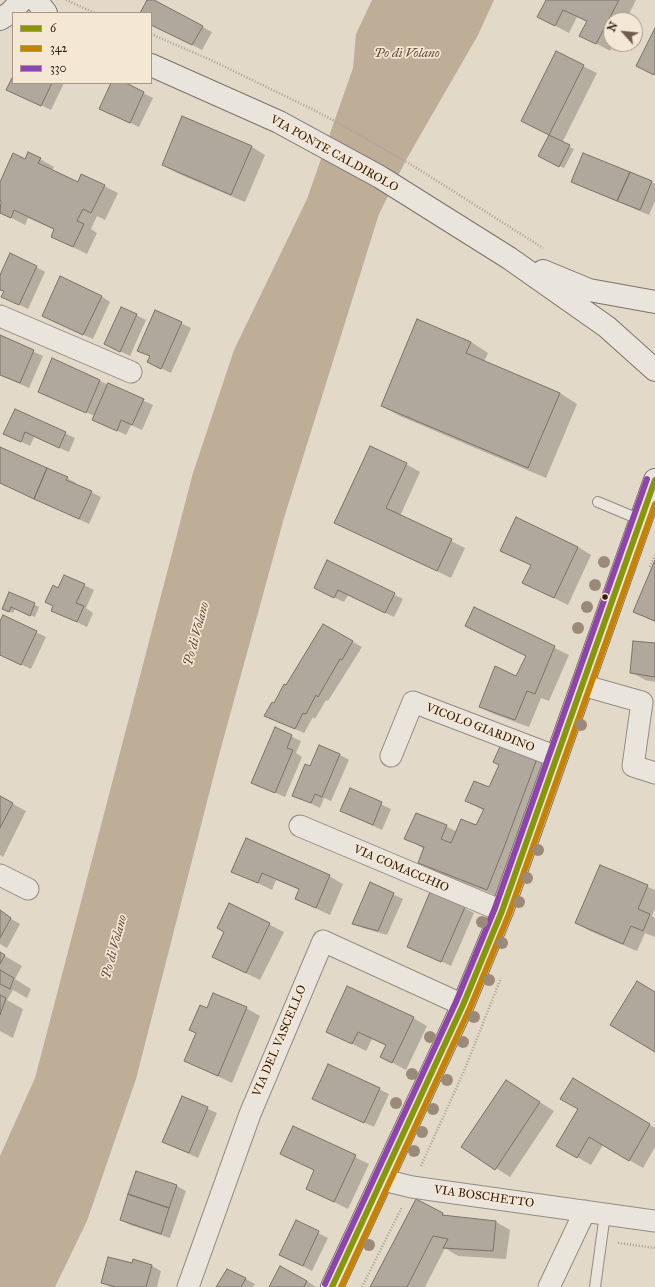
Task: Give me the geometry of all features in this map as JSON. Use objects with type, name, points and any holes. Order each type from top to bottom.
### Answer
[{"type":"main road","points":[[0,19],[10,13],[22,0]]},
{"type":"main road","points":[[36,0],[45,12]]},
{"type":"main road","points":[[0,19],[12,19]]},
{"type":"main road","name":"VIA PONTE CALDIROLO","points":[[152,65],[279,122],[380,177],[510,258],[607,327],[655,370]]},
{"type":"main road","name":"VIA PONTE CALDIROLO","points":[[510,258],[589,290],[655,302]]},
{"type":"main road","points":[[655,346],[655,361]]},
{"type":"main road","points":[[332,1287],[463,1005],[502,911],[655,482]]},
{"type":"street","points":[[0,316],[130,372]]},
{"type":"street","points":[[582,685],[642,702],[633,766],[655,773]]},
{"type":"street","name":"VICOLO GIARDINO","points":[[391,756],[413,702],[556,757]]},
{"type":"street","name":"VIA COMACCHIO","points":[[300,826],[502,911]]},
{"type":"street","points":[[0,875],[28,889]]},
{"type":"street","name":"VIA DEL VASCELLO","points":[[188,1287],[250,1114],[323,941],[463,1005]]},
{"type":"street","name":"VIA BOSCHETTO","points":[[383,1180],[412,1187],[655,1221]]},
{"type":"street","points":[[549,1287],[595,1212]]},
{"type":"lane","points":[[598,502],[641,520]]},
{"type":"lane","points":[[595,1212],[595,1287]]},
{"type":"path","points":[[66,0],[93,12]]},
{"type":"water","name":"Po di Volano","points":[[372,0],[494,0],[478,35],[406,160],[379,214],[284,518],[219,755],[136,1079],[87,1221],[55,1287],[0,1287],[0,1156],[35,1078],[193,473],[234,350],[307,199],[353,68],[356,34]]},
{"type":"building","points":[[147,0],[154,0],[203,26],[192,45],[152,25],[152,12],[141,12]]},
{"type":"building","points":[[546,0],[619,0],[613,12],[603,12],[603,31],[596,44],[579,36],[587,21],[563,10],[555,26],[537,17]]},
{"type":"building","points":[[655,28],[654,75],[636,66]]},
{"type":"building","points":[[556,51],[584,65],[549,135],[521,121]]},
{"type":"building","points":[[12,78],[12,84],[52,84],[41,106],[6,90]]},
{"type":"building","points":[[111,84],[128,84],[144,92],[130,123],[99,109]]},
{"type":"building","points":[[182,116],[252,146],[231,195],[162,165]]},
{"type":"building","points":[[549,135],[570,145],[559,167],[538,156]]},
{"type":"building","points":[[28,152],[41,158],[38,163],[78,182],[81,174],[105,185],[91,213],[83,209],[77,221],[84,224],[73,247],[51,237],[54,229],[14,210],[11,218],[0,213],[0,182],[13,153],[25,159]]},
{"type":"building","points":[[583,153],[630,172],[617,201],[571,182]]},
{"type":"building","points":[[630,172],[652,181],[640,210],[617,201]]},
{"type":"building","points":[[10,253],[37,266],[19,305],[1,297],[4,291],[0,290],[0,275]]},
{"type":"building","points":[[60,276],[102,296],[83,335],[42,316]]},
{"type":"building","points":[[121,307],[137,314],[120,352],[104,344]]},
{"type":"building","points":[[155,310],[182,322],[161,369],[147,362],[150,356],[137,351]]},
{"type":"building","points":[[417,319],[471,342],[466,353],[560,393],[528,468],[381,406]]},
{"type":"building","points":[[0,335],[34,350],[20,383],[0,375]]},
{"type":"building","points":[[52,358],[100,380],[86,413],[38,392]]},
{"type":"building","points":[[108,383],[144,399],[132,425],[121,420],[117,431],[92,420]]},
{"type":"building","points":[[15,409],[66,432],[59,448],[25,432],[21,442],[3,434]]},
{"type":"building","points":[[370,446],[407,463],[386,508],[452,539],[437,571],[334,523]]},
{"type":"building","points":[[0,447],[47,468],[34,499],[0,483]]},
{"type":"building","points":[[47,468],[68,477],[66,480],[92,491],[79,519],[34,499]]},
{"type":"building","points":[[516,517],[578,547],[554,598],[522,583],[531,565],[500,551]]},
{"type":"building","points":[[327,560],[395,593],[385,613],[338,590],[334,598],[314,588]]},
{"type":"building","points":[[655,560],[655,621],[633,612]]},
{"type":"building","points":[[64,575],[85,584],[76,603],[84,606],[77,622],[51,611],[53,606],[45,602],[53,585],[58,588]]},
{"type":"building","points":[[9,592],[35,603],[30,616],[11,607],[9,612],[2,609]]},
{"type":"building","points":[[474,607],[555,646],[535,694],[527,691],[515,720],[479,707],[495,666],[516,676],[526,656],[465,626]]},
{"type":"building","points":[[3,615],[37,631],[21,665],[0,655],[0,621]]},
{"type":"building","points":[[323,624],[353,641],[342,660],[340,659],[318,697],[316,695],[306,714],[303,713],[295,729],[264,716],[272,702],[274,703],[284,684],[286,685]]},
{"type":"building","points":[[633,641],[655,643],[655,677],[630,673]]},
{"type":"building","points":[[275,727],[292,735],[287,748],[293,750],[275,793],[251,783]]},
{"type":"building","points":[[503,740],[538,756],[487,890],[418,863],[424,847],[404,839],[416,813],[447,825],[441,839],[451,843],[461,819],[476,825],[484,809],[465,801],[474,781],[489,787],[499,765],[493,762]]},
{"type":"building","points":[[319,745],[340,754],[322,797],[315,794],[311,803],[292,796],[305,764],[310,766]]},
{"type":"building","points":[[350,788],[382,802],[373,825],[340,811]]},
{"type":"building","points":[[0,796],[13,803],[0,828]]},
{"type":"building","points":[[246,838],[330,875],[316,908],[295,899],[299,889],[262,873],[258,883],[231,872]]},
{"type":"building","points":[[600,865],[648,885],[638,909],[650,914],[643,931],[631,926],[623,944],[575,923]]},
{"type":"building","points":[[370,882],[394,893],[378,931],[352,924]]},
{"type":"building","points":[[430,892],[465,907],[441,962],[407,947]]},
{"type":"building","points":[[229,903],[270,923],[246,973],[212,957],[224,932],[217,928]]},
{"type":"building","points":[[0,910],[11,918],[0,938]]},
{"type":"building","points":[[0,952],[5,955],[0,964]]},
{"type":"building","points":[[0,970],[14,978],[10,989],[0,984]]},
{"type":"building","points":[[637,981],[655,992],[655,1052],[610,1025]]},
{"type":"building","points":[[347,986],[414,1017],[392,1063],[380,1057],[386,1045],[358,1032],[352,1044],[326,1032]]},
{"type":"building","points":[[213,993],[247,1007],[218,1076],[184,1061],[196,1033],[189,1030],[200,1005],[207,1008]]},
{"type":"building","points":[[0,995],[6,998],[0,1015]]},
{"type":"building","points":[[328,1064],[380,1088],[364,1123],[312,1099]]},
{"type":"building","points":[[573,1078],[650,1124],[629,1161],[589,1137],[577,1158],[556,1146],[578,1109],[560,1099]]},
{"type":"building","points":[[506,1080],[540,1102],[495,1170],[461,1147]]},
{"type":"building","points":[[182,1096],[208,1107],[189,1153],[162,1142]]},
{"type":"building","points":[[293,1126],[356,1155],[334,1202],[306,1189],[314,1170],[280,1154]]},
{"type":"building","points":[[136,1171],[177,1185],[169,1208],[128,1194]]},
{"type":"building","points":[[128,1194],[169,1208],[161,1234],[120,1220]]},
{"type":"building","points":[[416,1199],[443,1213],[442,1215],[496,1221],[493,1251],[443,1248],[448,1239],[433,1236],[407,1287],[370,1287]]},
{"type":"building","points":[[296,1220],[319,1231],[303,1266],[279,1255]]},
{"type":"building","points":[[108,1257],[132,1263],[133,1259],[152,1265],[146,1287],[116,1287],[101,1283]]},
{"type":"building","points":[[280,1266],[307,1281],[304,1287],[269,1287]]},
{"type":"building","points":[[227,1269],[246,1278],[241,1287],[216,1287]]},
{"type":"transit line","name":"330","points":[[325,1284],[456,1002],[495,908],[647,479]]},
{"type":"transit line","name":"6","points":[[332,1287],[463,1005],[502,911],[655,480]]},
{"type":"transit line","name":"342","points":[[341,1287],[470,1008],[509,914],[655,504]]}]
